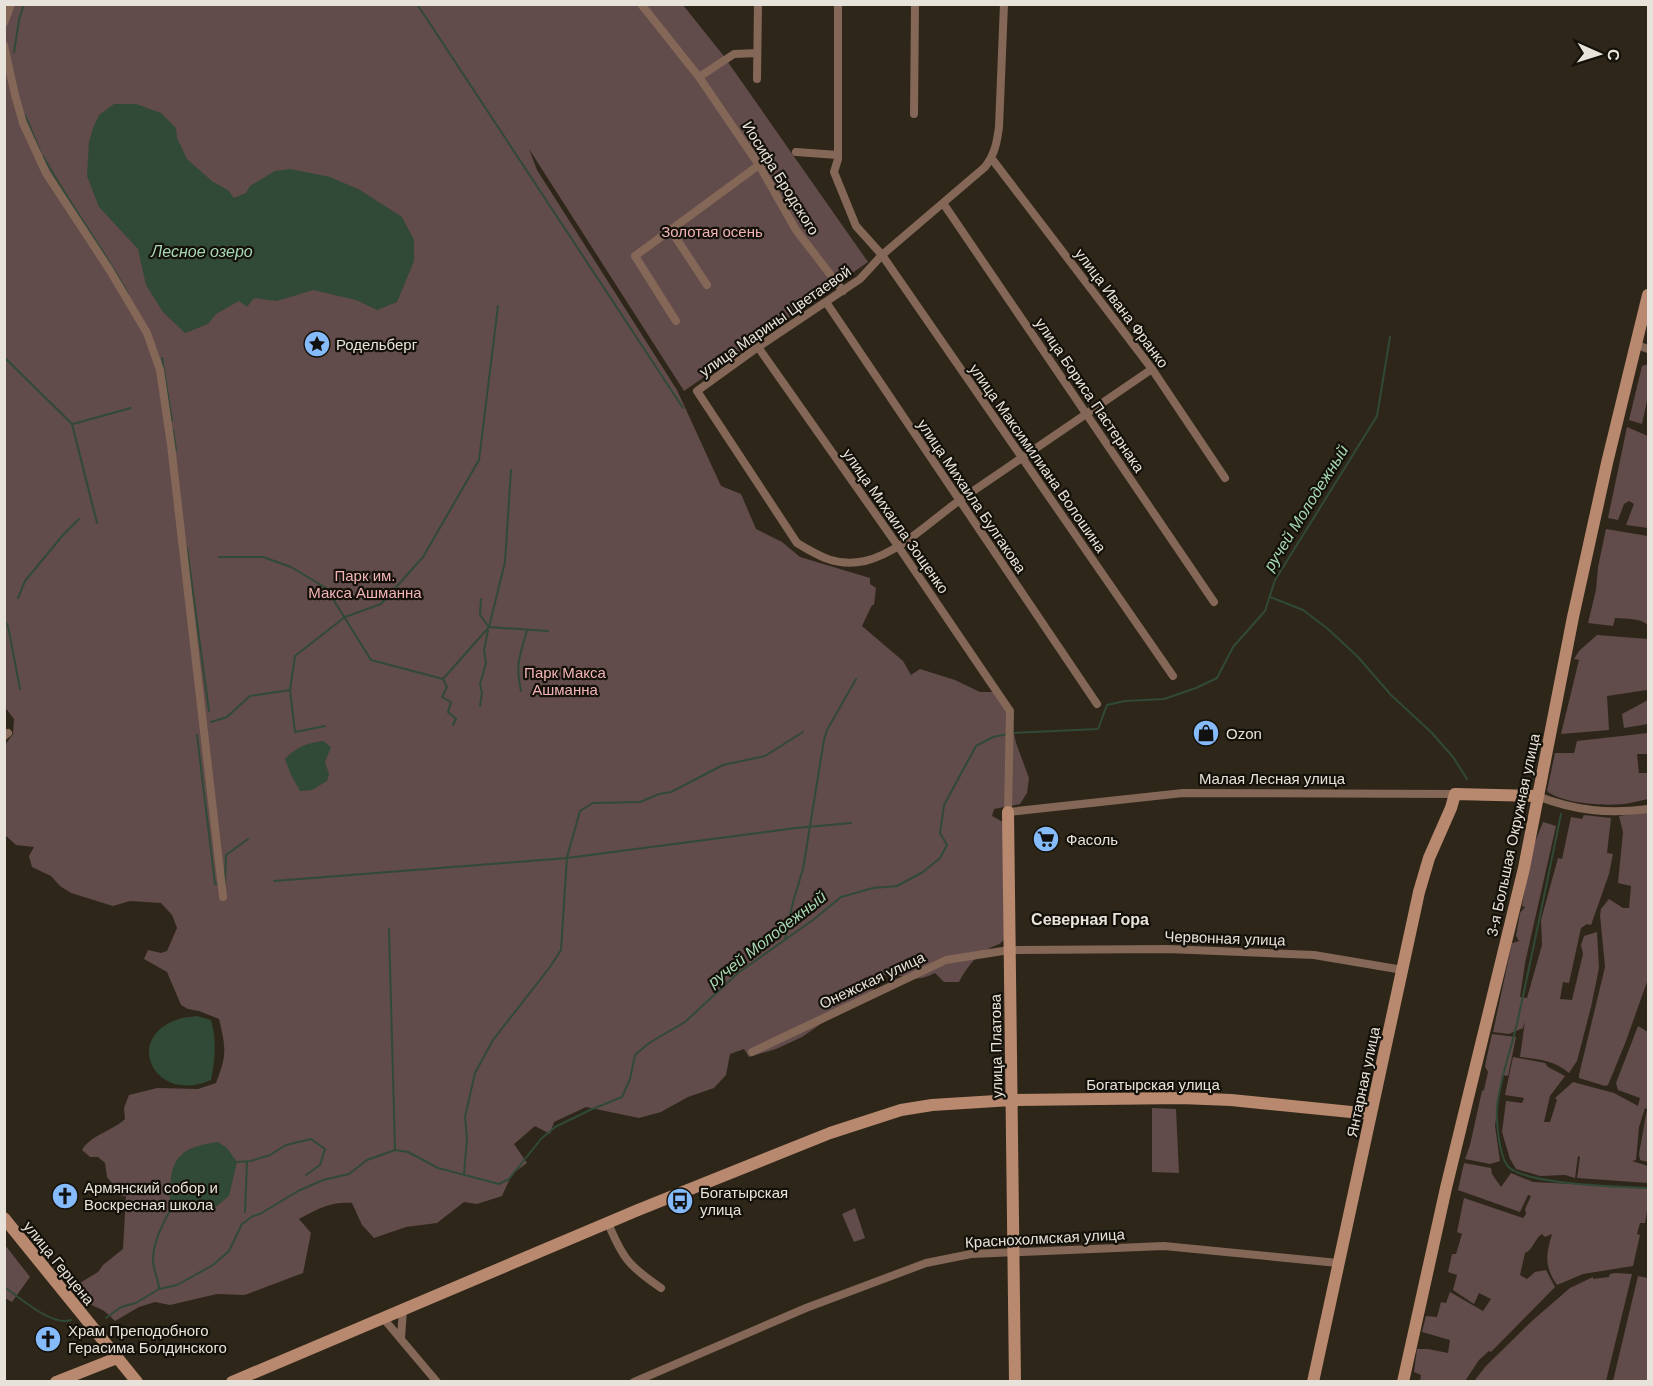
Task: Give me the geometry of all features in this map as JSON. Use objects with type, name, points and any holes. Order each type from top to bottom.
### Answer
[{"type":"street","points":[[4,23],[11,4]]},
{"type":"street","name":"Иосифа Бродского","points":[[641,4],[699,76],[759,165],[796,230],[843,291]]},
{"type":"street","points":[[757,79],[758,4]]},
{"type":"street","name":"улица Максимилиана Волошина","points":[[838,4],[838,155],[834,172],[856,226],[882,255],[1173,676]]},
{"type":"street","points":[[914,114],[915,4]]},
{"type":"street","points":[[992,159],[997,145],[999,127],[1005,4]]},
{"type":"street","points":[[4,45],[23,123],[46,173],[109,269],[147,333],[160,370],[171,445],[223,897]]},
{"type":"street","points":[[699,76],[734,54],[757,53]]},
{"type":"street","points":[[796,152],[838,155]]},
{"type":"street","name":"улица Марины Цветаевой","points":[[898,546],[866,561],[839,564],[797,543],[697,391],[860,279],[882,255],[992,159]]},
{"type":"street","name":"улица Ивана Франко","points":[[992,159],[1152,369],[1225,478]]},
{"type":"street","points":[[676,321],[634,256],[759,165]]},
{"type":"street","name":"улица Бориса Пастернака","points":[[943,203],[1214,602]]},
{"type":"street","points":[[670,229],[706,285]]},
{"type":"street","name":"3-я Большая Окружная улица","points":[[1403,1382],[1446,1188],[1524,868],[1573,617],[1607,463],[1643,347],[1648,295]]},
{"type":"street","name":"улица Михаила Булгакова","points":[[826,302],[1097,704]]},
{"type":"street","name":"улица Михаила Зощенко","points":[[758,347],[898,546],[1010,711]]},
{"type":"street","points":[[898,546],[959,501],[1152,369]]},
{"type":"street","name":"улица Платова","points":[[1010,711],[1008,812],[1015,1382]]},
{"type":"street","name":"Малая Лесная улица","points":[[1008,812],[1183,793],[1537,796]]},
{"type":"street","name":"Янтарная улица","points":[[1312,1382],[1421,886],[1429,858],[1455,794]]},
{"type":"street","points":[[1537,796],[1566,805],[1608,813],[1648,809]]},
{"type":"street","name":"Червонная улица","points":[[1010,950],[1167,950],[1314,955],[1403,970]]},
{"type":"street","name":"Онежская улица","points":[[752,1052],[946,960],[1010,950]]},
{"type":"street","name":"Богатырская улица","points":[[232,1382],[608,1223],[830,1132],[880,1115],[932,1105],[1012,1100],[1206,1098],[1371,1114]]},
{"type":"street","name":"улица Герцена","points":[[4,1218],[137,1382]]},
{"type":"street","points":[[608,1223],[619,1249],[634,1269],[661,1288]]},
{"type":"street","name":"Краснохолмская улица","points":[[634,1382],[806,1308],[926,1263],[971,1254],[1164,1246],[1338,1263]]},
{"type":"street","points":[[401,1338],[403,1309]]},
{"type":"street","points":[[383,1318],[437,1382]]},
{"type":"street","points":[[56,1382],[117,1358]]},
{"type":"green space","name":"Парк Макса Ашманна","points":[[4,5],[683,5],[723,55],[868,262],[684,391],[529,149],[537,170],[677,390],[721,486],[741,494],[756,529],[782,542],[800,557],[870,578],[870,584],[876,588],[874,605],[862,626],[903,661],[911,675],[920,669],[955,680],[980,692],[993,692],[1006,700],[1016,743],[1029,778],[1027,793],[1020,804],[994,809],[992,816],[1003,822],[1004,940],[979,955],[967,968],[959,982],[944,982],[935,973],[922,978],[884,975],[878,978],[872,984],[876,997],[828,1019],[802,1037],[776,1049],[749,1057],[744,1049],[730,1054],[726,1075],[714,1088],[688,1097],[661,1112],[639,1118],[586,1107],[554,1122],[550,1134],[535,1126],[514,1144],[527,1163],[512,1174],[502,1196],[477,1204],[464,1202],[437,1223],[406,1227],[374,1238],[362,1225],[352,1203],[331,1205],[299,1219],[311,1233],[303,1273],[245,1295],[217,1294],[170,1305],[155,1302],[139,1307],[115,1321],[104,1311],[82,1299],[75,1286],[98,1272],[123,1249],[126,1196],[122,1196],[107,1177],[105,1163],[98,1157],[90,1157],[82,1150],[96,1137],[125,1119],[124,1108],[129,1095],[157,1088],[198,1089],[216,1083],[224,1058],[224,1045],[219,1019],[181,1005],[167,972],[144,959],[148,950],[161,953],[167,951],[177,928],[172,915],[161,903],[130,901],[113,906],[71,893],[51,876],[32,867],[29,856],[34,847],[16,845],[5,835],[5,745],[13,734],[14,719],[4,706]]},
{"type":"green space","points":[[1648,364],[1648,396],[1642,424],[1629,420],[1642,366]]},
{"type":"green space","points":[[1627,427],[1648,436],[1648,528],[1626,525],[1634,504],[1629,501],[1624,504],[1618,520],[1608,518]]},
{"type":"green space","points":[[1606,529],[1648,536],[1648,625],[1637,620],[1615,618],[1613,626],[1588,623]]},
{"type":"green space","points":[[1597,635],[1648,639],[1648,693],[1647,690],[1607,696],[1609,730],[1561,734],[1579,660],[1574,659],[1579,651]]},
{"type":"green space","points":[[1648,700],[1648,724],[1624,728],[1622,714]]},
{"type":"green space","points":[[1648,733],[1648,754],[1637,754],[1639,773],[1648,773],[1648,799],[1632,803],[1599,804],[1575,802],[1547,791],[1555,753],[1574,753],[1577,741]]},
{"type":"green space","points":[[1648,812],[1648,979],[1626,1041],[1608,1085],[1605,1086],[1579,1078],[1605,967],[1600,915],[1601,909],[1609,899],[1623,908],[1629,908],[1631,886],[1618,883],[1623,832],[1619,816]]},
{"type":"green space","points":[[1584,815],[1611,818],[1607,853],[1613,854],[1609,874],[1591,925],[1587,924],[1581,928],[1569,983],[1563,982],[1560,999],[1572,1000],[1583,954],[1581,945],[1584,936],[1597,932],[1599,968],[1577,1061],[1569,1073],[1552,1063],[1520,1057],[1525,1021],[1523,1028],[1509,1034],[1493,1032],[1512,943],[1519,941],[1516,936],[1520,913],[1525,907],[1522,906],[1531,852],[1543,822],[1556,826],[1525,963],[1520,997],[1527,998],[1542,945],[1541,920],[1558,858],[1562,859],[1571,817],[1582,819]]},
{"type":"green space","points":[[1638,1026],[1648,1032],[1648,1162],[1640,1160],[1639,1154],[1647,1109],[1645,1108],[1639,1127],[1636,1160],[1632,1161],[1648,1166],[1648,1183],[1577,1178],[1580,1157],[1578,1156],[1575,1178],[1565,1175],[1540,1176],[1516,1169],[1510,1159],[1502,1132],[1506,1101],[1522,1103],[1524,1098],[1505,1095],[1513,1057],[1545,1063],[1565,1076],[1550,1096],[1544,1122],[1550,1122],[1557,1100],[1555,1098],[1573,1082],[1614,1093],[1638,1106],[1640,1098],[1618,1090],[1616,1083]]},
{"type":"green space","points":[[1492,1034],[1516,1037],[1508,1076],[1502,1075],[1495,1126],[1500,1161],[1490,1164],[1465,1159],[1488,1072],[1485,1067]]},
{"type":"green space","points":[[1152,1108],[1176,1109],[1179,1173],[1152,1172]]},
{"type":"green space","points":[[1464,1163],[1491,1168],[1492,1174],[1501,1187],[1511,1173],[1533,1182],[1648,1188],[1645,1223],[1640,1223],[1637,1234],[1640,1235],[1633,1266],[1583,1274],[1557,1285],[1547,1260],[1552,1234],[1545,1237],[1542,1234],[1525,1253],[1520,1275],[1527,1279],[1535,1272],[1546,1270],[1555,1287],[1491,1352],[1489,1351],[1479,1360],[1465,1381],[1420,1381],[1421,1375],[1414,1372],[1417,1349],[1448,1353],[1450,1340],[1422,1332],[1426,1316],[1437,1317],[1441,1302],[1446,1303],[1450,1292],[1483,1311],[1491,1299],[1479,1293],[1474,1304],[1453,1290],[1457,1275],[1448,1272],[1452,1254],[1456,1254],[1462,1234],[1457,1232],[1464,1198],[1523,1218],[1531,1196],[1528,1195],[1520,1212],[1458,1190]]},
{"type":"green space","points":[[855,1208],[865,1238],[854,1242],[842,1214]]},
{"type":"green space","points":[[5,1245],[30,1277],[12,1302],[5,1298]]},
{"type":"green space","points":[[1610,1274],[1632,1274],[1606,1381],[1474,1381],[1486,1366],[1533,1320],[1570,1288],[1593,1277],[1593,1279],[1609,1277]]},
{"type":"green space","points":[[1638,1276],[1648,1278],[1648,1381],[1613,1381]]},
{"type":"water","name":"Лесное озеро","points":[[114,104],[136,104],[161,113],[176,128],[177,138],[187,159],[213,182],[228,190],[234,198],[246,193],[250,186],[275,171],[290,169],[330,177],[360,190],[402,217],[414,240],[414,261],[397,302],[377,310],[356,300],[313,290],[277,301],[254,298],[247,307],[239,301],[216,314],[208,324],[185,333],[163,312],[146,285],[138,249],[99,207],[87,176],[89,142],[93,128],[99,115]]},
{"type":"water","points":[[323,741],[331,747],[325,762],[329,774],[327,781],[312,790],[300,791],[285,759],[302,746]]},
{"type":"water","points":[[197,1016],[211,1020],[213,1028],[215,1050],[211,1080],[191,1085],[174,1084],[161,1076],[152,1066],[149,1053],[152,1040],[162,1028],[181,1018]]},
{"type":"water","points":[[218,1142],[227,1148],[237,1162],[229,1196],[213,1209],[200,1210],[170,1204],[171,1178],[177,1160],[192,1148]]},
{"type":"waterway","points":[[14,52],[24,4]]},
{"type":"waterway","points":[[417,4],[683,408]]},
{"type":"waterway","points":[[25,115],[40,151]]},
{"type":"waterway","points":[[43,156],[128,294]]},
{"type":"waterway","points":[[211,722],[227,717],[250,696],[290,690],[295,656],[345,617],[381,604],[423,557],[479,460],[498,306]]},
{"type":"waterway","name":"ручей Молодежный","points":[[1013,733],[1098,729],[1107,705],[1125,701],[1164,699],[1217,678],[1233,647],[1265,611],[1275,580],[1377,416],[1390,337]]},
{"type":"waterway","points":[[4,357],[72,424],[97,523]]},
{"type":"waterway","points":[[162,358],[172,421]]},
{"type":"waterway","points":[[73,424],[131,408]]},
{"type":"waterway","points":[[173,430],[176,450]]},
{"type":"waterway","points":[[333,599],[371,660],[443,679],[489,627],[505,562],[511,470]]},
{"type":"waterway","points":[[18,598],[25,581],[79,519]]},
{"type":"waterway","points":[[187,548],[209,711]]},
{"type":"waterway","points":[[219,557],[263,557],[291,567],[326,588]]},
{"type":"waterway","points":[[1270,597],[1303,610],[1328,629],[1358,657],[1391,695],[1431,732],[1453,757],[1467,779]]},
{"type":"waterway","points":[[481,599],[480,615],[489,627],[548,631]]},
{"type":"waterway","points":[[4,620],[8,626],[20,689]]},
{"type":"waterway","points":[[480,706],[482,693],[480,684],[486,663],[484,650],[488,630]]},
{"type":"waterway","points":[[521,691],[518,666],[527,630]]},
{"type":"waterway","points":[[443,679],[447,687],[442,697],[451,702],[448,712],[456,719],[453,725]]},
{"type":"waterway","points":[[785,939],[803,869],[824,740],[827,730],[856,679]]},
{"type":"waterway","points":[[290,690],[295,732],[325,726]]},
{"type":"waterway","points":[[464,1174],[467,1139],[465,1117],[475,1073],[493,1040],[561,950],[567,857],[580,811],[593,803],[640,802],[671,792],[723,765],[765,756],[803,732]]},
{"type":"waterway","name":"ручей Молодежный","points":[[106,1318],[121,1307],[136,1303],[159,1289],[177,1285],[213,1265],[229,1251],[242,1224],[253,1216],[298,1191],[323,1180],[349,1174],[367,1160],[395,1150],[408,1152],[438,1168],[499,1184],[509,1179],[541,1139],[555,1127],[622,1097],[630,1079],[635,1055],[649,1043],[685,1022],[738,973],[813,920],[841,897],[873,888],[897,886],[923,872],[940,858],[947,845],[940,833],[944,805],[976,746],[993,737],[1008,734]]},
{"type":"waterway","points":[[197,735],[215,884],[219,883]]},
{"type":"waterway","points":[[1561,814],[1518,1019],[1503,1074],[1497,1107],[1500,1146],[1507,1165],[1516,1172],[1531,1177],[1573,1184],[1648,1188]]},
{"type":"waterway","points":[[274,881],[567,858],[851,823]]},
{"type":"waterway","points":[[225,883],[226,855],[248,839]]},
{"type":"waterway","points":[[389,929],[395,1150]]},
{"type":"waterway","points":[[237,1162],[251,1161],[270,1155],[286,1145],[311,1139],[325,1149],[320,1165],[306,1175]]},
{"type":"waterway","points":[[245,1212],[247,1161]]},
{"type":"waterway","points":[[159,1288],[153,1253],[160,1231],[173,1205]]},
{"type":"waterway","name":"ручей Молодежный","points":[[4,1287],[46,1316],[63,1321],[71,1320]]},
{"type":"place","name":"Родельберг","points":[[317,344]]},
{"type":"place","name":"Ozon","points":[[1206,733]]},
{"type":"place","name":"Фасоль","points":[[1046,839]]},
{"type":"place","name":"Армянский собор и Воскресная школа","points":[[65,1196]]},
{"type":"place","name":"Богатырская улица","points":[[680,1201]]},
{"type":"place","name":"Храм Преподобного Герасима Болдинского","points":[[48,1339]]},
{"type":"district","name":"Северная Гора","points":[[1090,919]]},
{"type":"park label","name":"Золотая осень","points":[[712,231]]},
{"type":"park label","name":"Парк им. Макса Ашманна","points":[[365,584]]}]
